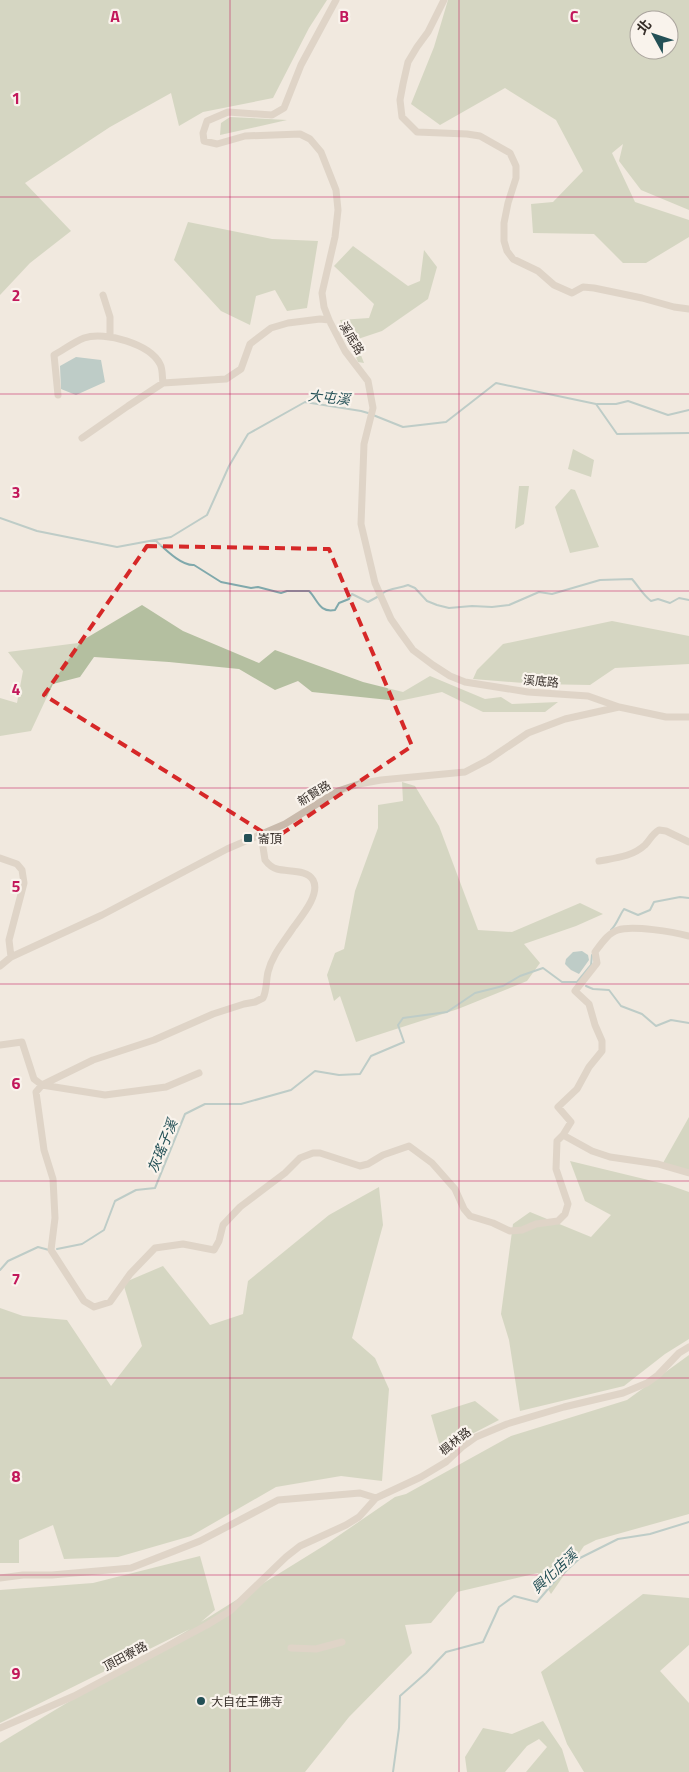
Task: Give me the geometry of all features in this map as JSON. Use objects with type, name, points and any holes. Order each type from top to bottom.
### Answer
[{"type":"street","name":"溪底路","points":[[336,0],[301,65],[284,108],[272,115],[228,112],[207,121],[204,141],[217,144],[245,136],[300,134],[310,139],[321,152],[336,190],[338,210],[335,238],[322,293],[329,320],[345,351],[368,382],[373,408],[364,444],[361,524],[381,600],[391,619],[413,650],[450,676],[466,682],[528,692],[588,696],[619,707]]},
{"type":"street","points":[[444,0],[428,32],[408,62],[400,100],[402,117],[417,132],[480,136],[510,153],[516,166],[516,178],[508,202],[504,223],[504,241],[507,251],[513,259],[538,271],[554,285],[572,292],[583,287],[594,288],[689,309]]},
{"type":"street","points":[[103,295],[110,317],[110,336]]},
{"type":"street","points":[[82,438],[162,384],[226,379],[240,369],[250,344],[271,328],[288,323],[320,319],[329,320]]},
{"type":"street","points":[[58,395],[54,355],[85,338],[110,336],[132,343],[151,354],[161,365],[162,384]]},
{"type":"street","name":"新賢路","points":[[0,966],[11,958],[102,915],[227,849],[285,824],[338,791],[359,784],[381,780],[465,772],[488,760],[528,733],[565,719],[619,707],[666,717],[689,717]]},
{"type":"street","points":[[599,861],[628,856],[645,845],[653,834],[659,830],[666,831],[689,842]]},
{"type":"street","points":[[261,834],[265,860],[275,869],[306,874],[313,880],[315,889],[312,901],[272,959],[267,973],[263,998],[213,1014],[154,1040],[93,1060],[42,1085],[36,1092],[44,1150],[53,1179],[55,1218],[52,1250],[84,1301],[94,1307],[110,1302],[130,1274],[154,1248],[182,1244],[214,1250],[219,1241],[223,1225],[240,1207],[285,1173],[300,1158],[313,1153],[320,1153],[360,1166],[409,1146],[432,1163],[455,1189],[464,1209],[470,1216],[493,1223],[510,1231],[522,1230],[536,1224],[558,1221],[565,1214],[568,1204],[556,1169],[557,1141],[571,1122],[558,1108],[577,1089],[589,1067],[602,1051],[602,1041],[595,1026],[589,1004],[575,991],[597,963],[595,952],[607,937],[618,930],[657,929],[689,936]]},
{"type":"street","points":[[0,858],[17,864],[22,870],[24,883],[9,940],[11,958]]},
{"type":"street","points":[[0,1045],[22,1042],[34,1079],[42,1085],[105,1095],[166,1087],[199,1073]]},
{"type":"street","points":[[563,1135],[592,1151],[610,1158],[658,1164],[689,1173]]},
{"type":"street","name":"楓林路","points":[[253,1590],[286,1557],[300,1546],[359,1518],[376,1498],[446,1462],[462,1447],[491,1430],[564,1407],[623,1393],[647,1383],[689,1347]]},
{"type":"street","points":[[0,1578],[131,1568],[200,1541],[278,1500],[360,1494],[376,1498]]},
{"type":"street","name":"頂田寮路","points":[[0,1728],[74,1696],[207,1625],[230,1611],[253,1590]]},
{"type":"street","points":[[291,1648],[316,1649],[342,1642]]},
{"type":"highlighted area","points":[[147,546],[329,549],[412,746],[274,839],[44,695]]},
{"type":"green space","points":[[0,0],[327,0],[309,28],[273,98],[203,112],[179,126],[171,93],[110,127],[25,183],[71,231],[30,263],[0,295]]},
{"type":"green space","points":[[448,0],[689,0],[689,210],[641,190],[619,161],[623,144],[612,153],[635,202],[689,220],[689,237],[646,263],[623,263],[594,234],[533,233],[531,204],[553,202],[583,171],[556,120],[505,88],[440,125],[411,104],[434,47]]},
{"type":"green space","points":[[230,117],[287,120],[220,135],[221,123]]},
{"type":"green space","points":[[188,222],[272,239],[318,241],[307,308],[287,311],[275,290],[256,296],[250,325],[221,311],[174,260]]},
{"type":"green space","points":[[353,246],[408,286],[420,281],[424,250],[437,267],[428,299],[382,331],[355,340],[364,363],[358,362],[340,320],[369,318],[374,304],[334,266]]},
{"type":"green space","points":[[573,449],[594,460],[591,477],[568,469]]},
{"type":"green space","points":[[519,486],[529,486],[524,524],[515,529]]},
{"type":"green space","points":[[571,489],[575,490],[599,547],[570,553],[555,507]]},
{"type":"green space","points":[[142,605],[183,631],[259,663],[275,650],[363,682],[403,692],[430,676],[485,699],[501,697],[512,704],[558,702],[545,712],[483,712],[442,692],[399,701],[312,692],[298,681],[275,690],[239,669],[94,657],[80,677],[53,684],[31,731],[0,736],[0,698],[17,703],[23,671],[8,652],[78,643]]},
{"type":"green space","points":[[612,621],[689,636],[689,664],[615,668],[590,685],[536,684],[473,679],[477,670],[503,644]]},
{"type":"green space","points":[[402,782],[415,786],[439,826],[478,930],[512,932],[580,903],[603,914],[576,926],[524,944],[540,963],[527,981],[458,1009],[356,1042],[340,996],[334,1001],[327,975],[335,953],[344,949],[355,891],[378,828],[378,805],[403,801]]},
{"type":"green space","points":[[689,1117],[689,1174],[663,1163]]},
{"type":"green space","points":[[570,1161],[669,1185],[689,1192],[689,1339],[665,1354],[624,1386],[520,1411],[509,1340],[501,1314],[513,1224],[530,1212],[591,1237],[611,1215],[585,1201]]},
{"type":"green space","points":[[379,1187],[383,1225],[352,1338],[375,1358],[389,1389],[382,1481],[341,1476],[276,1487],[191,1536],[118,1557],[64,1559],[53,1525],[19,1540],[19,1563],[0,1563],[0,1308],[23,1316],[67,1320],[111,1386],[142,1346],[123,1283],[163,1266],[210,1325],[243,1314],[248,1281],[329,1215]]},
{"type":"green space","points":[[689,1355],[689,1514],[596,1540],[584,1546],[551,1594],[538,1573],[457,1592],[431,1623],[405,1625],[412,1653],[349,1717],[305,1772],[0,1772],[0,1743],[190,1629],[0,1723],[0,1590],[93,1583],[200,1556],[215,1610],[201,1622],[325,1545],[395,1497],[406,1494],[511,1436],[627,1400]]},
{"type":"green space","points":[[475,1401],[499,1420],[441,1450],[431,1415]]},
{"type":"green space","points":[[643,1594],[689,1598],[689,1645],[660,1671],[689,1703],[689,1772],[584,1772],[567,1744],[541,1672]]},
{"type":"green space","points":[[543,1721],[562,1749],[569,1772],[526,1772],[547,1747],[539,1739],[527,1746],[505,1772],[467,1772],[465,1757],[483,1728],[512,1734]]},
{"type":"water","points":[[76,357],[101,360],[105,382],[76,395],[61,389],[60,366]]},
{"type":"water","points":[[582,951],[588,955],[589,960],[579,974],[565,964],[566,959],[573,952]]},
{"type":"waterway","name":"大屯溪","points":[[373,415],[403,427],[446,422],[496,383],[596,404],[617,434],[689,433]]},
{"type":"waterway","points":[[597,404],[616,404],[628,401],[668,415],[689,410]]},
{"type":"waterway","name":"大屯溪","points":[[0,518],[37,531],[117,547],[171,537],[207,515],[229,466],[248,434],[305,402],[368,413]]},
{"type":"waterway","points":[[155,540],[178,560],[194,565],[221,582],[251,588],[258,587],[281,593],[287,591],[309,591],[325,610],[335,610],[339,603],[349,599],[352,594],[368,602],[379,596]]},
{"type":"waterway","points":[[383,593],[408,585],[415,588],[427,601],[437,605],[449,608],[492,607],[509,605],[539,592],[552,594],[600,580],[632,579],[651,601],[658,599],[670,603],[679,598],[689,600]]},
{"type":"waterway","points":[[611,930],[624,909],[638,915],[650,910],[654,902],[680,897],[689,898]]},
{"type":"waterway","points":[[577,982],[591,965],[592,955]]},
{"type":"waterway","name":"灰瑤子溪","points":[[57,1249],[82,1244],[104,1230],[115,1201],[136,1190],[155,1188],[185,1114],[205,1104],[241,1104],[291,1090],[315,1071],[339,1075],[360,1074],[371,1056],[404,1042],[398,1025],[403,1018],[447,1012],[475,993],[503,986],[520,976],[543,968],[562,982],[577,982]]},
{"type":"waterway","name":"灰瑤子溪","points":[[586,986],[593,989],[609,990],[621,1006],[642,1014],[656,1026],[671,1020],[689,1023]]},
{"type":"waterway","name":"灰瑤子溪","points":[[0,1270],[8,1261],[38,1247],[49,1250]]},
{"type":"waterway","name":"興化店溪","points":[[393,1772],[399,1728],[400,1696],[446,1652],[483,1642],[499,1607],[514,1596],[537,1602],[554,1582],[580,1558],[618,1539],[650,1534],[689,1522]]},
{"type":"place","name":"崙頂","points":[[248,838]]},
{"type":"place","name":"大自在王佛寺","points":[[201,1701]]}]
